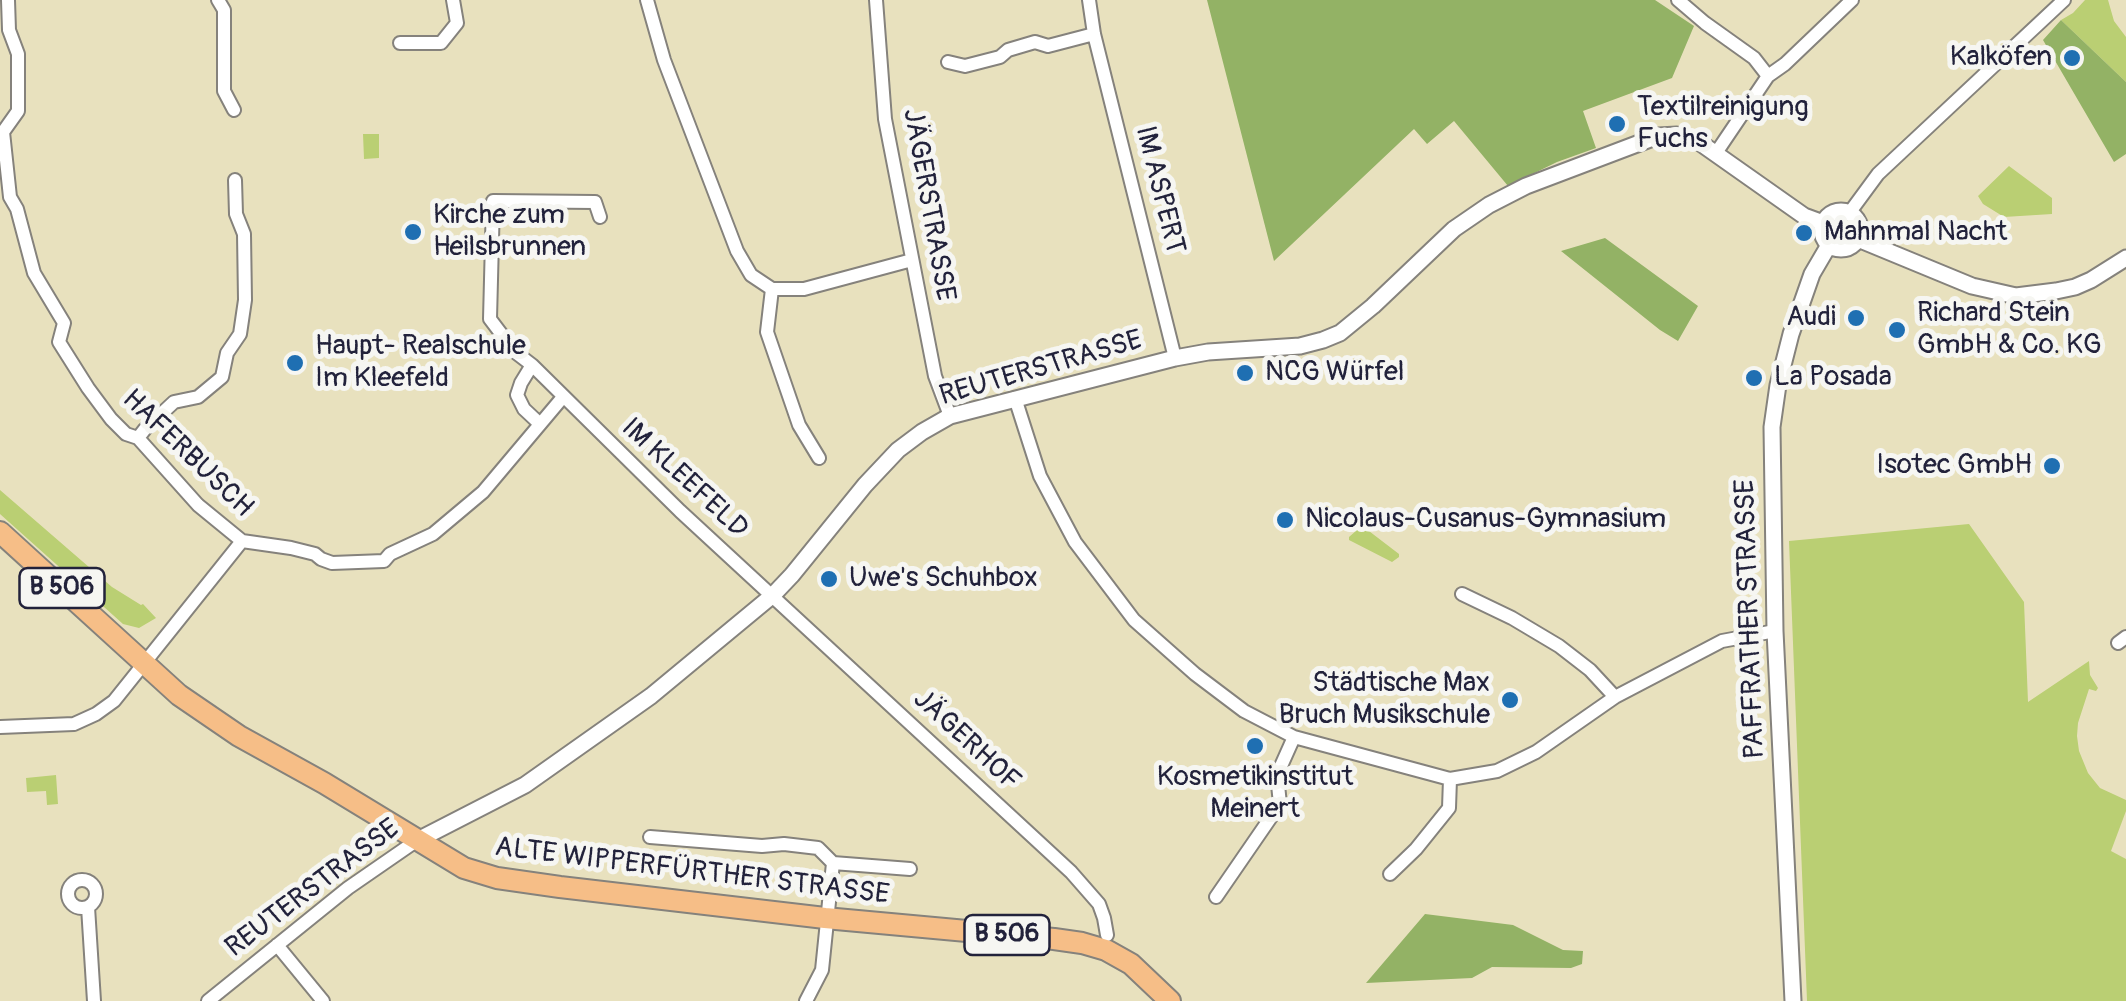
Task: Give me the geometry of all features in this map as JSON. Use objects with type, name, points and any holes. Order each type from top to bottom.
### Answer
[{"type":"main road","name":"ALTE WIPPERFÜRTHER STRASSE","points":[[0,532],[166,684],[239,736],[464,868],[497,878],[1082,944],[1106,950],[1131,964],[1170,1001]]},
{"type":"street","name":"HAFERBUSCH","points":[[0,727],[74,724],[114,701],[242,542],[198,505],[138,438],[126,434],[111,419],[59,342],[64,323],[34,273],[10,196],[3,132],[18,111],[18,54],[9,30],[8,0]]},
{"type":"street","points":[[218,0],[224,10],[224,91],[234,110]]},
{"type":"street","points":[[400,43],[441,43],[457,24],[453,0]]},
{"type":"street","points":[[647,0],[664,60],[736,252],[752,275],[772,289],[804,290],[912,260]]},
{"type":"street","name":"JÄGERSTRASSE","points":[[876,0],[885,119],[935,376],[950,416]]},
{"type":"street","name":"IM ASPERT","points":[[1088,0],[1175,358]]},
{"type":"street","points":[[1678,0],[1754,58],[1768,76]]},
{"type":"street","points":[[1716,153],[1768,76],[1852,0]]},
{"type":"street","points":[[1850,212],[1878,174],[2059,2]]},
{"type":"street","points":[[948,62],[965,66],[1035,42],[1048,46],[1094,34]]},
{"type":"street","name":"REUTERSTRASSE","points":[[208,1001],[348,888],[416,841],[525,784],[651,696],[773,595],[898,450],[950,416],[1175,358],[1300,346],[1340,333],[1456,228],[1489,205],[1526,186],[1658,136],[1678,135],[1699,142],[1804,216],[1823,223]]},
{"type":"street","points":[[138,438],[174,402],[198,398],[222,377],[227,353],[240,334],[245,300],[244,234],[236,214],[235,180]]},
{"type":"street","name":"IM KLEEFELD","points":[[600,217],[595,202],[493,200],[490,319],[515,352],[773,595]]},
{"type":"street","points":[[1834,212],[1850,212],[1860,224],[1858,239],[1842,249],[1829,245],[1823,223],[1834,212]]},
{"type":"street","points":[[1858,239],[1972,286],[2016,296],[2075,286],[2126,258]]},
{"type":"street","name":"PAFFRATHER STRASSE","points":[[1793,1001],[1775,632],[1772,427],[1790,334],[1812,274],[1829,245]]},
{"type":"street","points":[[772,289],[767,332],[798,424],[819,458]]},
{"type":"street","points":[[532,365],[518,395],[524,410],[540,424]]},
{"type":"street","points":[[242,542],[290,548],[332,562],[384,562],[390,554],[433,534],[482,492],[563,397]]},
{"type":"street","points":[[1015,398],[1040,476],[1075,542],[1134,620],[1244,711],[1294,737],[1450,778],[1497,770],[1536,752],[1615,697],[1722,641],[1775,632]]},
{"type":"street","points":[[1462,594],[1560,646],[1615,697]]},
{"type":"street","name":"JÄGERHOF","points":[[773,595],[1089,890],[1104,916],[1106,935]]},
{"type":"street","points":[[1216,897],[1280,804],[1278,775],[1294,737]]},
{"type":"street","points":[[1390,874],[1449,808],[1450,778]]},
{"type":"street","points":[[650,837],[818,848],[832,863],[910,869]]},
{"type":"street","points":[[806,1001],[822,970],[832,863]]},
{"type":"street","points":[[88,906],[94,1001]]},
{"type":"street","points":[[278,944],[323,1001]]},
{"type":"green space","points":[[1207,0],[1655,0],[1694,26],[1672,78],[1583,111],[1596,148],[1508,186],[1454,121],[1427,144],[1414,129],[1274,261]]},
{"type":"green space","points":[[2085,0],[2108,0],[2114,21],[2126,37],[2126,82],[2061,20]]},
{"type":"green space","points":[[2061,20],[2126,82],[2126,154],[2114,162],[2043,40]]},
{"type":"green space","points":[[363,134],[379,134],[379,158],[364,159]]},
{"type":"green space","points":[[2009,166],[2052,198],[2052,214],[2004,217],[1983,204],[1978,196]]},
{"type":"green space","points":[[1605,238],[1698,306],[1678,341],[1561,251]]},
{"type":"green space","points":[[0,490],[112,587],[143,604],[156,618],[139,628],[123,624],[0,514]]},
{"type":"green space","points":[[1969,524],[2024,602],[2028,702],[2089,661],[2090,675],[2098,688],[2089,689],[2077,736],[2088,773],[2100,788],[2126,800],[2126,811],[2111,851],[2126,859],[2126,1001],[1807,1001],[1789,541]]},
{"type":"green space","points":[[1365,528],[1399,557],[1392,562],[1349,540],[1357,530]]},
{"type":"green space","points":[[56,775],[58,804],[47,805],[46,791],[27,792],[26,778]]},
{"type":"green space","points":[[1425,914],[1513,925],[1563,950],[1583,951],[1582,964],[1571,968],[1492,967],[1472,978],[1366,983]]},
{"type":"place","name":"Kalköfen","points":[[2072,58]]},
{"type":"place","name":"Textilreinigung Fuchs","points":[[1617,124]]},
{"type":"place","name":"Kirche zum Heilsbrunnen","points":[[413,232]]},
{"type":"place","name":"Mahnmal Nacht","points":[[1804,233]]},
{"type":"place","name":"Audi","points":[[1856,318]]},
{"type":"place","name":"Richard Stein GmbH & Co. KG","points":[[1897,330]]},
{"type":"place","name":"Haupt- Realschule Im Kleefeld","points":[[295,363]]},
{"type":"place","name":"NCG Würfel","points":[[1245,373]]},
{"type":"place","name":"La Posada","points":[[1754,378]]},
{"type":"place","name":"Isotec GmbH","points":[[2052,466]]},
{"type":"place","name":"Nicolaus-Cusanus-Gymnasium","points":[[1285,520]]},
{"type":"place","name":"Uwe's Schuhbox","points":[[829,579]]},
{"type":"place","name":"Städtische Max Bruch Musikschule","points":[[1510,700]]},
{"type":"place","name":"Kosmetikinstitut Meinert","points":[[1255,746]]}]
